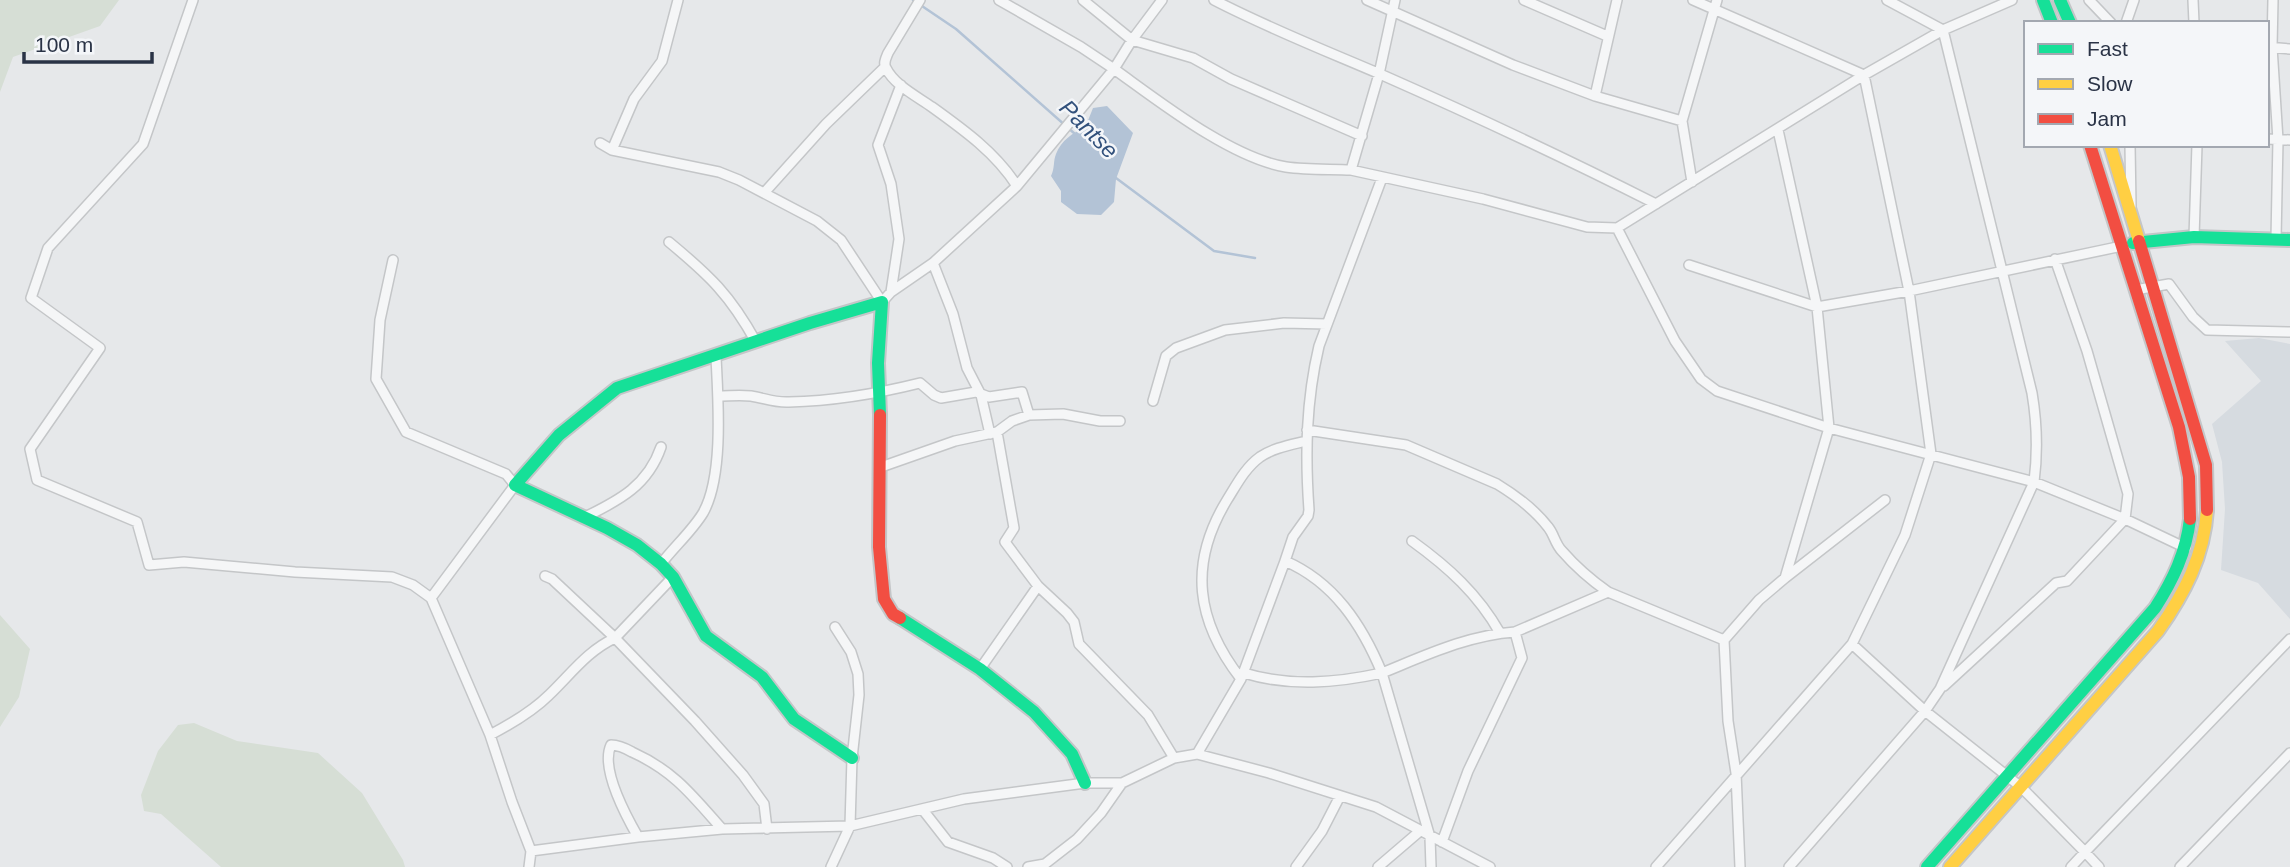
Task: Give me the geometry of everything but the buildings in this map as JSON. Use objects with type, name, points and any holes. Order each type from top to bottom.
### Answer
[{"type":"main road","points":[[2043,0],[2051,21]]},
{"type":"main road","points":[[2060,0],[2069,21]]},
{"type":"main road","points":[[1927,867],[2155,608],[2178,573],[2186,548],[2190,519],[2187,462],[2179,428],[2091,147]]},
{"type":"main road","points":[[1950,867],[2171,614],[2192,580],[2200,558],[2208,499],[2206,465],[2111,147]]},
{"type":"main road","points":[[2122,246],[2140,240],[2194,237],[2290,240]]},
{"type":"main road","points":[[852,758],[794,719],[762,677],[706,636],[673,577],[661,564],[637,545],[585,517],[514,485],[559,435],[617,388],[716,357],[887,297],[878,393],[881,467],[879,547],[884,599],[893,614],[980,669],[1034,712],[1072,754],[1085,783]]},
{"type":"main road","points":[[2178,573],[2192,580]]},
{"type":"street","points":[[193,0],[143,144],[48,248],[31,298],[100,348],[30,449],[37,480],[137,522],[149,565],[184,562],[392,577],[413,585],[431,598],[490,735],[531,851],[529,867]]},
{"type":"street","points":[[612,150],[634,99],[662,61],[678,0]]},
{"type":"street","points":[[920,0],[888,53],[884,61],[885,67],[901,85],[991,154],[1006,168],[1017,186]]},
{"type":"street","points":[[999,0],[1081,47],[1208,134],[1260,159],[1285,167],[1351,170],[1483,199],[1587,227],[1617,228],[1864,75],[1943,30],[2012,0]]},
{"type":"street","points":[[1083,0],[1132,40],[1193,58],[1231,79],[1362,136]]},
{"type":"street","points":[[887,297],[933,263],[1017,186],[1114,69],[1162,0]]},
{"type":"street","points":[[1214,0],[1572,162],[1656,204]]},
{"type":"street","points":[[1367,0],[1513,65],[1595,96],[1682,121]]},
{"type":"street","points":[[1351,170],[1379,74],[1395,0]]},
{"type":"street","points":[[1524,0],[1607,36]]},
{"type":"street","points":[[1595,96],[1617,0]]},
{"type":"street","points":[[1693,0],[1715,4],[1864,75]]},
{"type":"street","points":[[1789,867],[1925,711],[1940,689],[2035,482],[2037,419],[1943,30],[1887,0]]},
{"type":"street","points":[[2089,0],[2109,21]]},
{"type":"street","points":[[2127,21],[2134,0]]},
{"type":"street","points":[[2193,0],[2194,21]]},
{"type":"street","points":[[2273,0],[2270,47],[2276,239]]},
{"type":"street","points":[[1692,182],[1682,121],[1715,4]]},
{"type":"street","points":[[2270,47],[2290,49]]},
{"type":"street","points":[[764,193],[826,124],[885,67]]},
{"type":"street","points":[[1656,867],[1852,644],[1905,536],[1931,454],[1909,291],[1864,75]]},
{"type":"street","points":[[887,297],[899,240],[891,184],[878,145],[901,85]]},
{"type":"street","points":[[1778,130],[1817,307],[1829,428],[1785,578]]},
{"type":"street","points":[[2272,139],[2290,140]]},
{"type":"street","points":[[600,143],[612,150],[706,169],[739,180],[817,221],[841,240],[887,297]]},
{"type":"street","points":[[2130,147],[2132,211]]},
{"type":"street","points":[[2194,237],[2197,147]]},
{"type":"street","points":[[1197,754],[1243,676],[1293,537],[1308,516],[1306,441],[1312,373],[1327,324],[1382,178]]},
{"type":"street","points":[[1617,228],[1675,341],[1701,379],[1717,391],[1829,428],[2035,482],[2125,519],[2186,548]]},
{"type":"street","points":[[668,242],[722,289],[739,310],[756,342]]},
{"type":"street","points":[[1689,265],[1817,307],[1909,291],[2122,246]]},
{"type":"street","points":[[1940,689],[2056,583],[2067,581],[2125,519],[2126,483],[2107,427],[2087,351],[2055,259]]},
{"type":"street","points":[[393,260],[380,320],[376,379],[406,432],[506,474],[514,485],[431,598]]},
{"type":"street","points":[[933,263],[953,314],[967,368],[981,395],[993,433],[1014,528],[1006,542],[1038,586],[1074,622],[1074,633],[1079,645],[1148,715],[1174,758]]},
{"type":"street","points":[[2135,290],[2165,283],[2171,286],[2193,317],[2207,330],[2290,332]]},
{"type":"street","points":[[1153,401],[1166,356],[1176,348],[1202,337],[1241,327],[1284,323],[1327,324]]},
{"type":"street","points":[[661,564],[702,515],[708,502],[718,440],[716,357]]},
{"type":"street","points":[[718,396],[751,396],[773,402],[832,400],[920,383],[934,396],[941,398],[976,392],[989,397],[1022,393],[1028,415]]},
{"type":"street","points":[[881,467],[955,441],[993,433],[1028,415],[1063,414],[1100,421],[1120,421]]},
{"type":"street","points":[[1307,430],[1406,445],[1497,484],[1510,491],[1540,518],[1549,527],[1561,550],[1591,580],[1608,592],[1724,640]]},
{"type":"street","points":[[1306,441],[1281,447],[1261,457],[1245,471],[1222,508],[1202,562],[1201,588],[1206,615],[1220,650],[1243,676],[1329,683],[1382,673],[1451,645],[1515,632],[1608,592]]},
{"type":"street","points":[[585,517],[629,492],[650,472],[662,447]]},
{"type":"street","points":[[1740,867],[1736,773],[1728,721],[1724,640],[1759,600],[1885,500]]},
{"type":"street","points":[[1412,541],[1469,588],[1500,633]]},
{"type":"street","points":[[1285,561],[1305,570],[1323,583],[1352,615],[1370,643],[1382,673],[1430,836],[1431,867]]},
{"type":"street","points":[[545,576],[552,579],[615,638],[743,775],[764,804],[767,829]]},
{"type":"street","points":[[490,735],[513,724],[540,704],[595,649],[615,638],[673,577]]},
{"type":"street","points":[[980,669],[1038,586]]},
{"type":"street","points":[[831,867],[850,826],[852,758],[859,695],[858,674],[850,652],[835,627]]},
{"type":"street","points":[[1442,842],[1468,771],[1522,658],[1515,632]]},
{"type":"street","points":[[2071,867],[2290,639]]},
{"type":"street","points":[[1852,644],[1925,711],[2021,787],[2099,867]]},
{"type":"street","points":[[638,836],[618,799],[612,779],[609,750],[614,744],[643,757],[674,776],[722,829]]},
{"type":"street","points":[[2181,866],[2290,753]]},
{"type":"street","points":[[531,851],[638,836],[722,829],[850,826],[964,799],[1085,783],[1122,783],[1174,758],[1197,754],[1269,773],[1376,807],[1490,867]]},
{"type":"street","points":[[1028,867],[1043,865],[1077,839],[1101,813],[1122,783]]},
{"type":"street","points":[[1296,867],[1322,831],[1340,796]]},
{"type":"street","points":[[923,810],[948,842],[993,858],[1007,867]]},
{"type":"street","points":[[1378,867],[1420,831]]},
{"type":"shaded area","points":[[0,0],[119,0],[100,26],[13,57],[0,92]]},
{"type":"shaded area","points":[[2259,338],[2290,344],[2290,619],[2258,583],[2221,570],[2225,509],[2222,462],[2212,424],[2261,381],[2225,341]]},
{"type":"shaded area","points":[[0,615],[30,649],[19,697],[0,727]]},
{"type":"shaded area","points":[[194,723],[237,741],[318,753],[362,793],[405,867],[221,867],[161,814],[144,811],[141,795],[158,751],[178,725]]},
{"type":"water","points":[[1107,106],[1133,133],[1116,179],[1114,202],[1101,215],[1077,214],[1061,202],[1061,191],[1051,176],[1055,157],[1064,141],[1085,128],[1093,108]]},
{"type":"waterway","name":"Pantse","points":[[913,0],[956,29],[1075,134]]},
{"type":"waterway","name":"Pantse","points":[[1116,178],[1214,251],[1255,258]]},
{"type":"traffic: fast","points":[[2043,0],[2051,21]]},
{"type":"traffic: fast","points":[[2060,0],[2069,21]]},
{"type":"traffic: fast","points":[[2133,243],[2194,237],[2290,240]]},
{"type":"traffic: fast","points":[[852,758],[794,719],[762,677],[706,636],[673,577],[661,564],[637,545],[607,528],[515,485],[559,435],[617,388],[810,323],[882,302],[878,363],[880,415]]},
{"type":"traffic: fast","points":[[1927,867],[2155,608],[2178,566],[2190,519]]},
{"type":"traffic: fast","points":[[900,618],[980,669],[1034,712],[1072,754],[1085,783]]},
{"type":"traffic: slow","points":[[2111,147],[2139,241]]},
{"type":"traffic: slow","points":[[1950,867],[2158,631],[2191,574],[2202,544],[2207,510]]},
{"type":"traffic: jam","points":[[2091,147],[2179,427],[2189,477],[2190,519]]},
{"type":"traffic: jam","points":[[2139,241],[2206,465],[2207,510]]},
{"type":"traffic: jam","points":[[880,415],[879,547],[884,599],[893,614],[900,618]]}]
